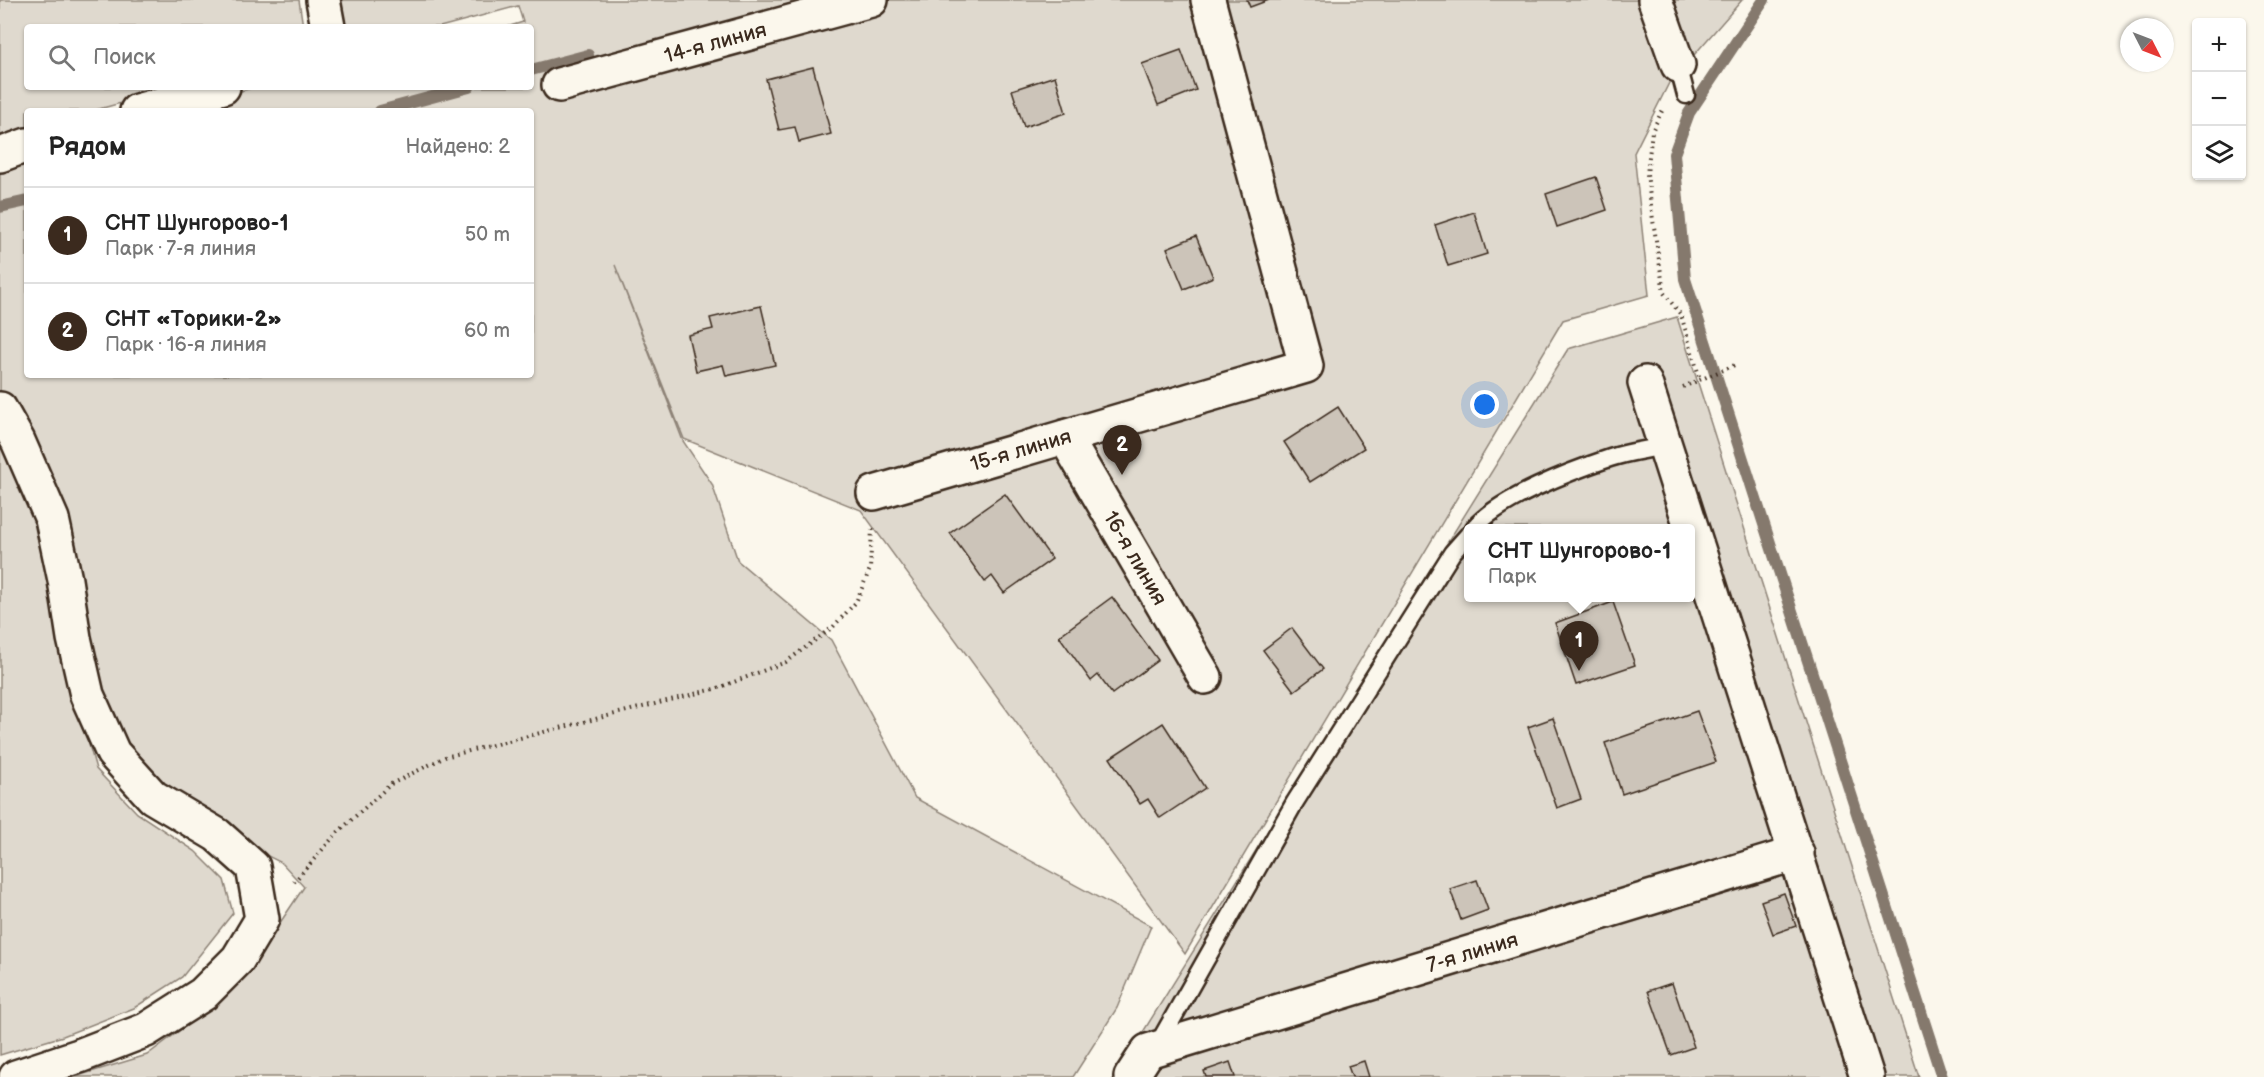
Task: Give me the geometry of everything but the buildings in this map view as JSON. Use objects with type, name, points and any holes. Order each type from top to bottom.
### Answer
[{"type":"street","points":[[323,0],[327,24]]},
{"type":"street","name":"14-я линия","points":[[559,85],[871,0]]},
{"type":"street","name":"15-я линия","points":[[874,493],[1306,366],[1208,0]]},
{"type":"street","points":[[1655,0],[1681,78]]},
{"type":"street","points":[[148,108],[212,90]]},
{"type":"street","points":[[0,155],[24,146]]},
{"type":"street","points":[[1645,383],[1690,524]]},
{"type":"street","points":[[0,409],[18,441],[52,519],[87,695],[113,753],[153,797],[217,835],[253,867],[262,919],[238,959],[203,994],[175,1012],[146,1030],[16,1077]]},
{"type":"street","name":"16-я линия","points":[[1065,437],[1205,677]]},
{"type":"street","points":[[1695,538],[1867,1077]]},
{"type":"street","name":"7-я линия","points":[[1145,1059],[1797,853]]},
{"type":"lane","points":[[1478,524],[1509,502],[1558,478],[1611,458],[1665,446]]},
{"type":"lane","points":[[1145,1059],[1295,802],[1452,553],[1464,540]]},
{"type":"path","points":[[1681,78],[1652,131],[1647,174],[1664,293],[1681,315],[1700,379],[1737,364]]},
{"type":"path","points":[[262,919],[337,833],[391,784],[445,757],[718,688],[786,662],[832,627],[856,602],[870,569],[874,493]]},
{"type":"shaded area","points":[[0,0],[299,0],[303,24],[24,24],[24,90],[168,90],[103,108],[24,108],[24,129],[0,135]]},
{"type":"shaded area","points":[[323,0],[1742,0],[1694,55],[1678,65],[1634,153],[1649,295],[1563,320],[1185,954],[861,510],[684,439],[615,265],[683,441],[712,484],[738,561],[831,640],[915,798],[1151,926],[1117,1008],[1073,1077],[74,1077],[147,1055],[215,1004],[251,966],[304,887],[282,863],[238,841],[159,790],[121,748],[96,692],[26,437],[0,391],[0,164],[24,155],[24,378],[534,378],[534,108],[180,108],[244,90],[534,90],[534,24],[517,24],[523,22],[518,6],[451,24],[327,24]]},
{"type":"shaded area","points":[[1677,317],[1919,1077],[1115,1077],[1568,349]]},
{"type":"shaded area","points":[[0,433],[41,522],[76,699],[96,769],[137,813],[195,851],[224,880],[233,913],[182,977],[134,1008],[63,1036],[0,1055]]},
{"type":"waterway","points":[[1764,0],[1689,113],[1674,154],[1685,279],[1942,1077]]},
{"type":"waterway","points":[[534,69],[588,55]]},
{"type":"waterway","points":[[391,108],[458,90]]},
{"type":"waterway","points":[[0,207],[24,202]]},
{"type":"place","name":"СНТ «Торики-2»","points":[[1122,475]]},
{"type":"place","name":"СНТ Шунгорово-1","points":[[1579,671]]}]
